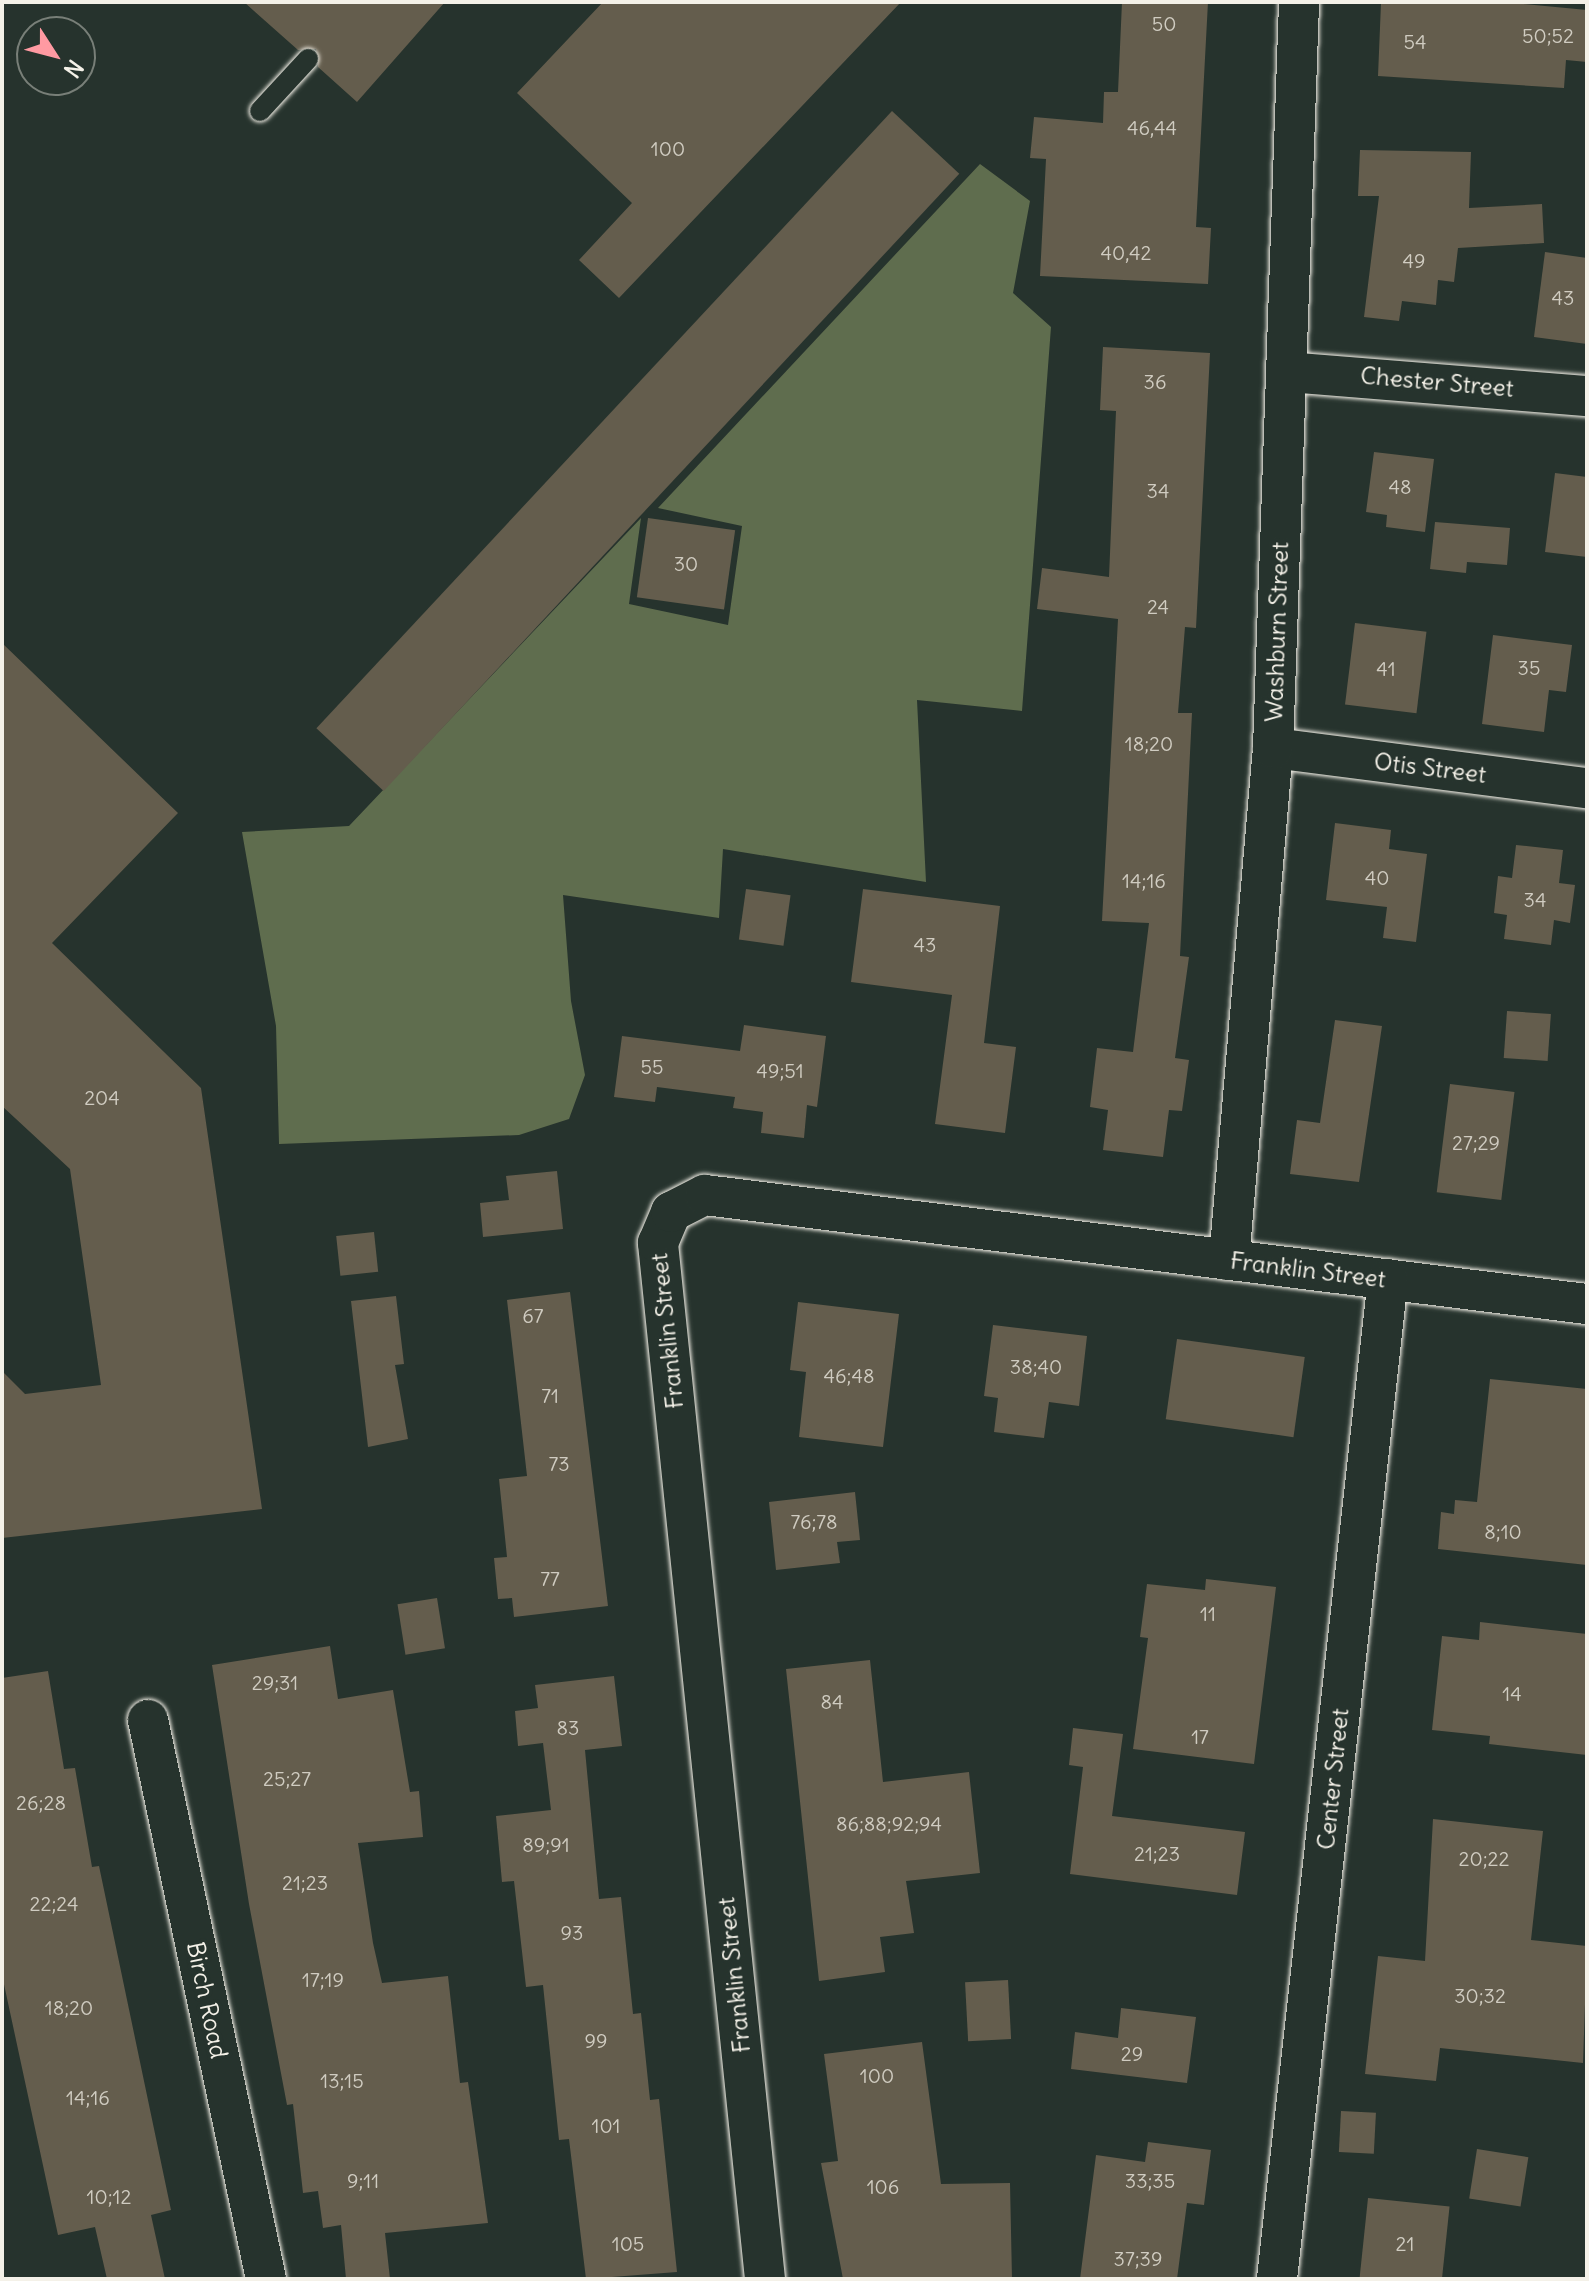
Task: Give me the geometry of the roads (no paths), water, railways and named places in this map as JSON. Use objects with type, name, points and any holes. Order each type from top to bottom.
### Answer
[{"type":"street","name":"Washburn Street","points":[[1229,1260],[1273,748],[1299,2]]},
{"type":"street","name":"Chester Street","points":[[1287,372],[1587,396]]},
{"type":"street","name":"Otis Street","points":[[1273,748],[1587,788]]},
{"type":"street","name":"Franklin Street","points":[[765,2279],[658,1243],[661,1228],[671,1212],[705,1195],[1587,1304]]},
{"type":"street","name":"Center Street","points":[[1277,2279],[1388,1279]]},
{"type":"street","name":"Birch Road","points":[[148,1720],[266,2279]]},
{"type":"lane","points":[[260,111],[308,59]]}]
